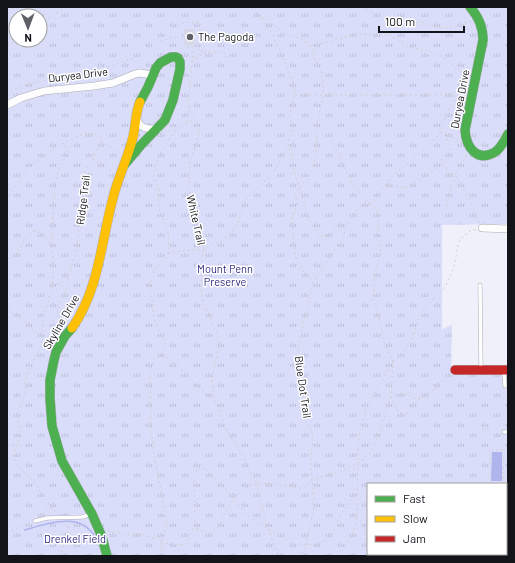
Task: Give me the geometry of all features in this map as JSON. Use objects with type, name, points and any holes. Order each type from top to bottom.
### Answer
[{"type":"street","name":"Duryea Drive","points":[[468,145],[465,136],[483,36],[483,29],[479,20],[470,7]]},
{"type":"street","name":"Skyline Drive","points":[[107,556],[102,537],[92,514],[62,461],[52,426],[50,380],[54,360],[63,340],[83,310],[93,285],[108,214],[133,137],[136,113],[139,104],[156,68],[160,63],[171,57],[176,57],[180,62],[180,69],[165,120],[158,129],[126,160]]},
{"type":"street","name":"Duryea Drive","points":[[7,105],[21,98],[44,91],[81,88],[104,84],[140,73],[152,75]]},
{"type":"street","points":[[136,113],[138,120],[143,127],[147,129],[158,129]]},
{"type":"street","points":[[468,145],[475,153],[487,155],[500,147],[508,134]]},
{"type":"street","points":[[482,228],[508,229]]},
{"type":"street","points":[[455,370],[506,370]]},
{"type":"lane","points":[[480,284],[481,370]]},
{"type":"lane","points":[[505,386],[506,370]]},
{"type":"lane","points":[[35,521],[47,518],[82,517],[92,514]]},
{"type":"path","points":[[7,10],[25,7]]},
{"type":"path","points":[[48,19],[66,7]]},
{"type":"path","points":[[252,7],[272,34],[292,80],[295,95],[454,94],[454,101],[446,115],[441,131],[446,136],[468,145],[466,157],[455,175],[445,209]]},
{"type":"path","points":[[362,7],[380,16],[389,25],[422,22],[435,27],[450,28],[479,20]]},
{"type":"path","points":[[260,17],[267,19],[286,34],[297,37],[307,43],[314,50],[315,60],[321,70],[324,82],[317,124],[316,151],[312,171],[307,181],[299,186],[295,194],[297,204],[292,218],[296,258],[303,271],[313,283]]},
{"type":"path","points":[[173,28],[184,22],[199,23],[202,52],[192,59]]},
{"type":"path","points":[[310,46],[357,34],[390,35],[409,47],[432,52],[447,59],[456,69],[476,80]]},
{"type":"path","points":[[7,95],[24,85],[104,68],[129,60],[138,56],[157,42],[178,36]]},
{"type":"path","points":[[182,49],[184,47],[188,48],[188,46],[192,46],[192,59]]},
{"type":"path","points":[[192,62],[205,52],[224,52],[227,58]]},
{"type":"path","name":"White Trail","points":[[192,59],[188,104],[190,112],[196,120],[199,131],[190,160],[189,188],[193,213],[200,232],[202,249],[201,288],[204,304],[218,336],[219,346],[212,379],[215,400],[226,429],[244,458],[256,484],[264,515],[278,556]]},
{"type":"path","name":"Blue Dot Trail","points":[[295,95],[290,116],[292,125],[288,144],[292,153],[294,172],[310,222],[319,235],[323,236],[327,236],[338,227],[344,228]]},
{"type":"path","points":[[163,556],[160,543],[165,531],[166,523],[151,429],[150,374],[154,360],[165,350],[166,346],[154,319],[150,284],[154,269],[164,262],[168,254],[169,240],[159,209],[159,190],[154,176],[155,166],[161,152],[176,129],[187,122],[196,120]]},
{"type":"path","name":"Blue Dot Trail","points":[[301,556],[306,544],[314,504],[314,489],[311,470],[312,433],[306,421],[306,406],[298,366],[298,342],[313,283],[339,242],[343,239],[344,228],[359,207],[364,204],[369,204],[394,174],[417,156],[439,135],[441,131]]},
{"type":"path","points":[[7,200],[30,166],[55,148],[80,134],[90,133],[99,135],[101,142],[126,160]]},
{"type":"path","points":[[195,528],[207,535],[211,534],[217,529],[229,505],[234,499],[244,489],[256,484],[304,488],[312,480],[327,474],[340,472],[358,463],[371,452],[380,434],[391,396],[393,361],[386,348],[373,299],[375,273],[380,255],[378,214],[375,207],[369,204],[354,187],[329,135]]},
{"type":"path","points":[[340,556],[342,548],[356,528],[358,444],[360,429],[366,409],[393,361],[404,350],[412,338],[426,307],[445,287],[453,270],[460,239],[470,231],[482,228],[470,200],[455,175],[446,172],[446,167],[441,162],[442,159],[448,155],[451,149],[446,136]]},
{"type":"path","name":"Ridge Trail","points":[[63,340],[62,323],[58,313],[58,306],[60,299],[66,292],[68,276],[77,250],[83,204],[84,174],[101,142]]},
{"type":"path","points":[[63,518],[50,507],[36,484],[16,463],[15,449],[21,435],[18,420],[19,410],[25,394],[25,382],[42,344],[45,308],[51,294],[51,244],[55,183],[60,165],[68,153],[64,144]]},
{"type":"path","points":[[168,254],[173,252],[202,249],[224,240],[233,231],[237,224],[245,201],[274,170],[288,144]]},
{"type":"path","points":[[93,159],[120,176]]},
{"type":"path","points":[[385,185],[406,188],[443,164]]},
{"type":"path","points":[[7,259],[16,256],[26,236],[33,232],[40,232],[51,244]]},
{"type":"path","points":[[52,285],[61,283],[68,276]]},
{"type":"path","points":[[7,310],[20,317],[37,333],[63,340]]},
{"type":"path","points":[[161,354],[176,362],[198,387],[215,400]]},
{"type":"path","points":[[391,396],[406,394],[414,398],[425,396],[428,392],[436,389],[437,385],[455,370]]},
{"type":"path","points":[[391,396],[398,412],[408,414],[420,398]]},
{"type":"path","points":[[482,429],[489,429]]},
{"type":"path","points":[[7,446],[17,444]]},
{"type":"path","points":[[490,483],[490,450],[504,450],[504,483]]},
{"type":"path","points":[[160,543],[180,545],[186,544],[191,532],[195,528],[194,478],[196,471],[200,468],[206,469],[254,521],[293,544],[313,545],[323,542],[333,534],[338,519],[358,493]]},
{"type":"path","points":[[7,533],[29,522],[35,521],[50,507]]},
{"type":"path","points":[[357,516],[365,529],[365,537],[367,540]]},
{"type":"path","points":[[58,556],[68,533],[69,523]]},
{"type":"path","points":[[105,531],[117,532],[126,535],[140,534],[153,538],[162,536]]},
{"type":"green space","name":"Mount Penn Preserve","points":[[7,7],[508,7],[508,224],[442,225],[442,329],[452,325],[451,375],[508,375],[508,556],[7,556]]},
{"type":"water","points":[[492,452],[502,452],[502,481],[491,481]]},
{"type":"building","name":"The Pagoda","points":[[184,29],[195,29],[195,45],[184,45]]},
{"type":"waterway","points":[[25,530],[53,522],[75,522],[86,527],[99,542]]},
{"type":"traffic: fast","points":[[470,7],[480,22],[483,40],[465,130],[466,136],[470,147],[474,152],[483,156],[495,152],[503,144],[508,134]]},
{"type":"traffic: fast","points":[[125,164],[165,120],[173,100],[180,69],[180,62],[178,58],[171,57],[160,63],[156,68],[140,102]]},
{"type":"traffic: fast","points":[[72,328],[65,336],[56,352],[54,360],[50,380],[52,426],[62,461],[92,514],[102,537],[107,556]]},
{"type":"traffic: slow","points":[[72,328],[81,313],[94,282],[113,198],[131,145],[137,110],[140,102]]},
{"type":"traffic: jam","points":[[455,370],[508,370]]},
{"type":"place","name":"The Pagoda","points":[[190,37]]},
{"type":"park label","name":"Drenkel Field","points":[[75,539]]}]
